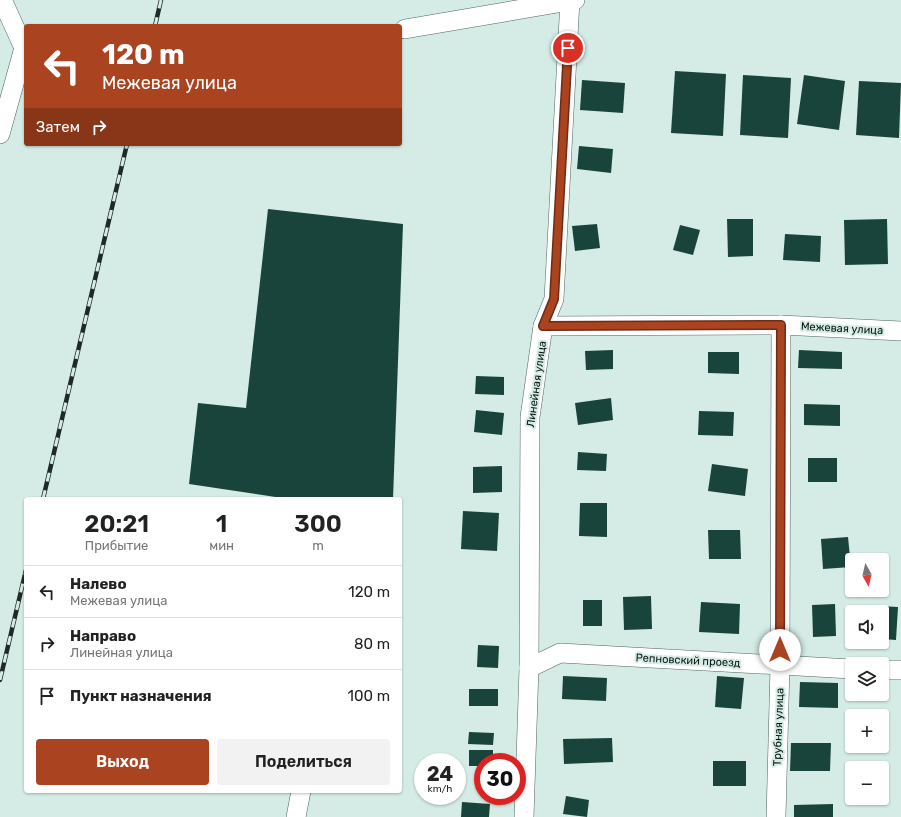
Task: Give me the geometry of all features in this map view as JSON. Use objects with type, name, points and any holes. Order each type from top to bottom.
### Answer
[{"type":"street","points":[[0,0],[4,4],[24,48],[0,134]]},
{"type":"street","points":[[405,29],[572,0]]},
{"type":"street","name":"Линейная улица","points":[[524,817],[529,668],[530,417],[543,326],[554,299],[572,0]]},
{"type":"street","name":"Межевая улица","points":[[543,326],[781,325],[901,331]]},
{"type":"street","name":"Трубная улица","points":[[776,817],[780,666],[781,325]]},
{"type":"street","name":"Репновский проезд","points":[[529,668],[560,653],[845,669]]},
{"type":"street","points":[[889,670],[901,670]]},
{"type":"street","points":[[296,817],[301,793]]},
{"type":"building","points":[[675,71],[726,74],[723,136],[671,133]]},
{"type":"building","points":[[743,75],[791,78],[788,138],[740,135]]},
{"type":"building","points":[[804,75],[845,81],[839,130],[797,124]]},
{"type":"building","points":[[582,80],[625,83],[623,113],[580,110]]},
{"type":"building","points":[[859,81],[901,83],[899,138],[856,135]]},
{"type":"building","points":[[579,146],[613,149],[611,173],[577,169]]},
{"type":"building","points":[[268,209],[403,224],[393,497],[276,497],[189,484],[198,403],[246,408]]},
{"type":"building","points":[[727,219],[753,219],[753,256],[728,257]]},
{"type":"building","points":[[887,219],[888,264],[845,265],[844,220]]},
{"type":"building","points":[[597,224],[600,248],[575,251],[572,226]]},
{"type":"building","points":[[680,225],[700,230],[693,255],[673,250]]},
{"type":"building","points":[[785,234],[821,236],[820,262],[783,260]]},
{"type":"building","points":[[613,350],[613,369],[586,370],[585,351]]},
{"type":"building","points":[[799,350],[842,352],[842,369],[798,368]]},
{"type":"building","points":[[708,352],[739,352],[739,374],[708,373]]},
{"type":"building","points":[[476,376],[504,377],[504,395],[475,394]]},
{"type":"building","points":[[611,398],[613,420],[578,425],[575,403]]},
{"type":"building","points":[[804,404],[840,405],[840,426],[804,425]]},
{"type":"building","points":[[476,410],[504,413],[502,435],[474,432]]},
{"type":"building","points":[[699,411],[734,412],[733,436],[698,435]]},
{"type":"building","points":[[578,452],[607,454],[606,471],[577,470]]},
{"type":"building","points":[[808,458],[837,458],[837,482],[808,482]]},
{"type":"building","points":[[712,464],[748,469],[745,496],[708,491]]},
{"type":"building","points":[[502,466],[502,492],[473,493],[473,467]]},
{"type":"building","points":[[580,503],[607,503],[607,537],[579,536]]},
{"type":"building","points":[[463,511],[499,513],[497,551],[461,549]]},
{"type":"building","points":[[708,530],[740,530],[741,559],[709,559]]},
{"type":"building","points":[[848,537],[850,553],[845,553],[845,567],[823,569],[821,539]]},
{"type":"building","points":[[651,596],[652,629],[624,630],[623,597]]},
{"type":"building","points":[[583,600],[602,600],[602,626],[583,626]]},
{"type":"building","points":[[701,602],[740,604],[739,634],[699,632]]},
{"type":"building","points":[[835,604],[836,636],[813,637],[812,605]]},
{"type":"building","points":[[889,607],[898,607],[896,640],[889,640]]},
{"type":"building","points":[[478,645],[499,646],[498,668],[477,667]]},
{"type":"building","points":[[563,676],[607,678],[606,701],[562,699]]},
{"type":"building","points":[[717,676],[744,678],[741,709],[715,707]]},
{"type":"building","points":[[800,682],[838,683],[838,708],[799,707]]},
{"type":"building","points":[[469,689],[498,689],[498,706],[469,706]]},
{"type":"building","points":[[469,732],[494,733],[493,745],[468,744]]},
{"type":"building","points":[[612,738],[613,762],[564,764],[563,739]]},
{"type":"building","points":[[791,743],[831,743],[830,771],[790,771]]},
{"type":"building","points":[[469,750],[493,750],[493,753],[474,753],[474,766],[469,766]]},
{"type":"building","points":[[713,761],[746,761],[746,786],[713,786]]},
{"type":"building","points":[[566,796],[589,800],[587,817],[563,814]]},
{"type":"building","points":[[466,802],[474,803],[474,805],[490,805],[489,817],[461,817],[462,805],[466,805]]},
{"type":"building","points":[[833,804],[833,817],[794,817],[794,805]]},
{"type":"railway","points":[[155,24],[161,0]]},
{"type":"railway","points":[[43,497],[127,146]]},
{"type":"railway","points":[[0,680],[24,578]]},
{"type":"route","points":[[568,48],[554,299],[543,326],[781,325],[780,650]]}]
